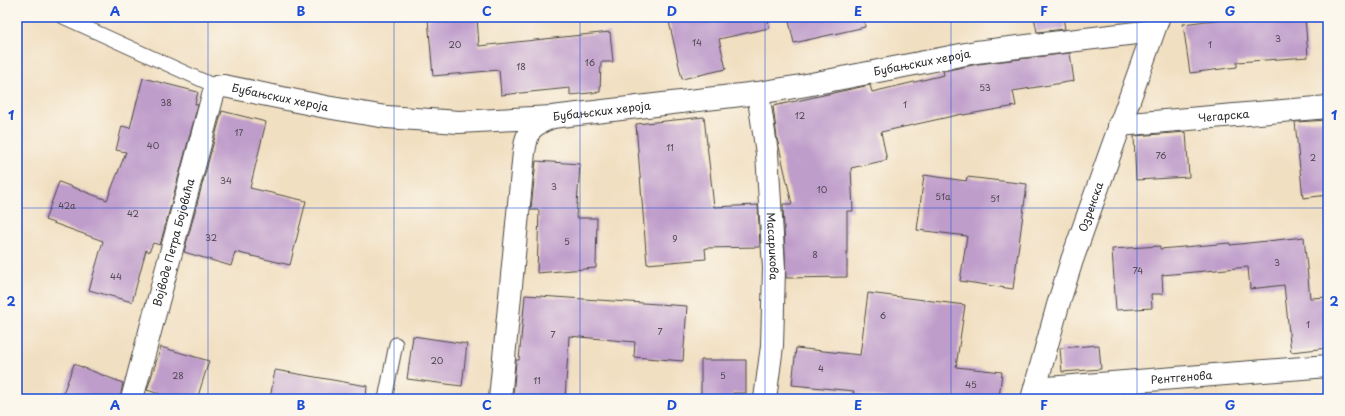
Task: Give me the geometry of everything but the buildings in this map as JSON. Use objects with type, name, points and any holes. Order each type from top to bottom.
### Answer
[{"type":"street","name":"Бубањских хероја","points":[[217,87],[224,86],[326,107],[386,117],[459,122],[552,117],[758,93],[809,85],[976,52],[1155,24]]},
{"type":"street","name":"Озренска","points":[[1034,394],[1072,260],[1155,24]]},
{"type":"street","name":"Војводе Петра Бојовића","points":[[132,399],[211,103],[217,87]]},
{"type":"street","name":"Масарикова","points":[[758,93],[767,153],[774,268],[772,346],[765,399]]},
{"type":"street","name":"Чегарска","points":[[1119,125],[1328,107]]},
{"type":"street","points":[[500,399],[524,152],[527,136],[533,125],[552,117]]},
{"type":"street","name":"Рентгенова","points":[[1034,394],[1328,366]]},
{"type":"lane","name":"Бубањских хероја","points":[[63,17],[217,87]]},
{"type":"lane","points":[[385,399],[396,344]]}]
